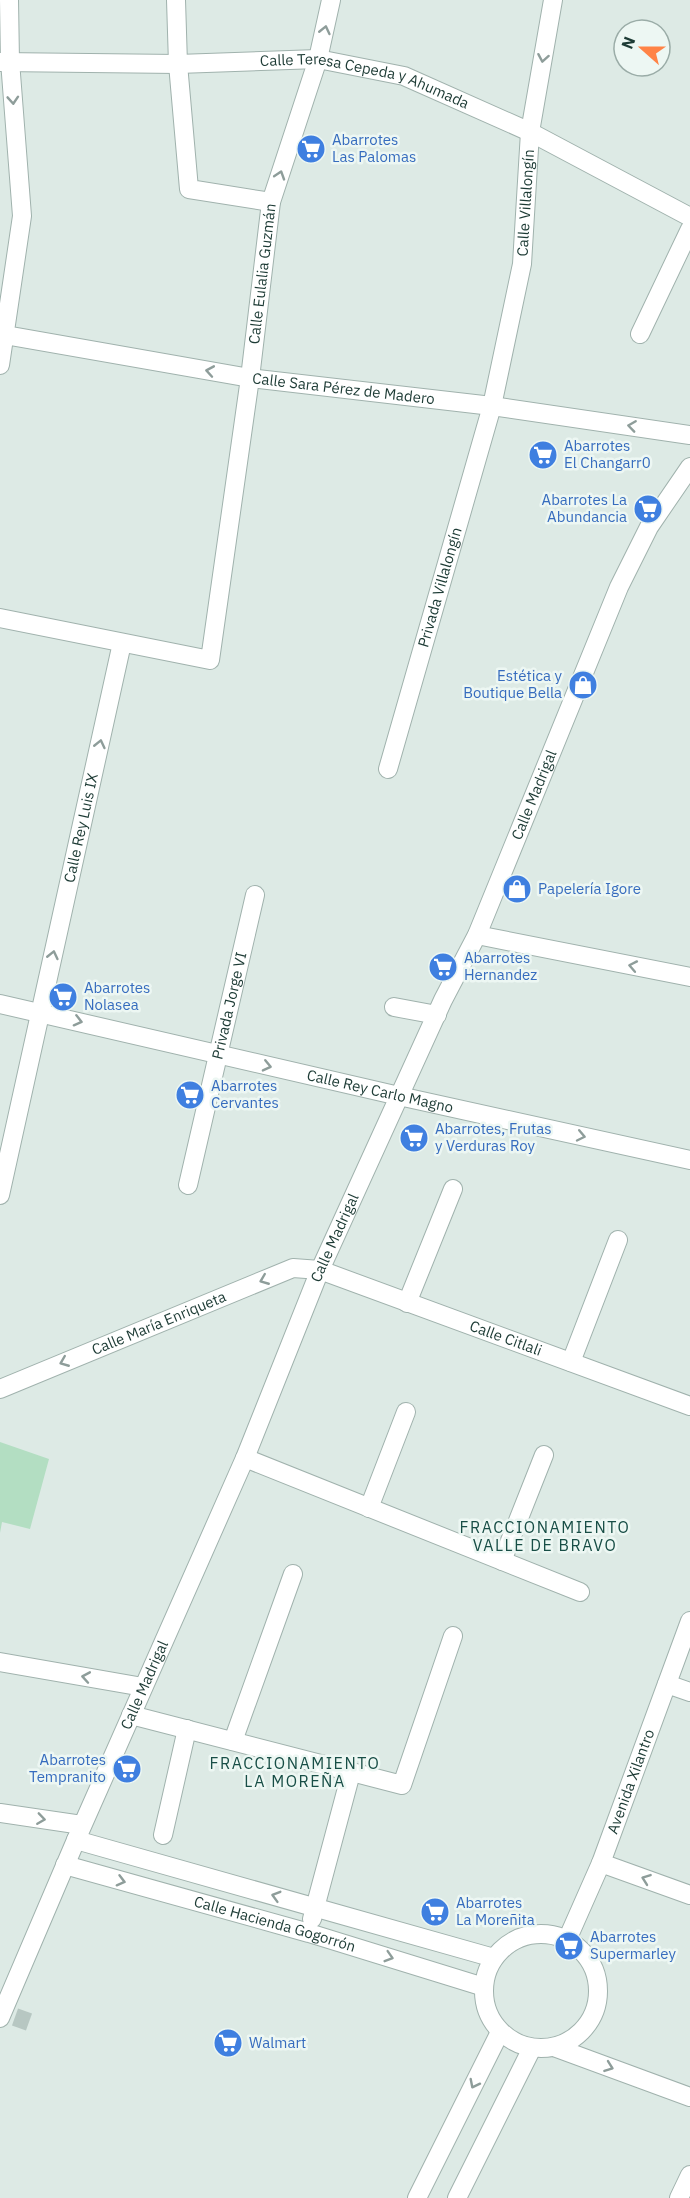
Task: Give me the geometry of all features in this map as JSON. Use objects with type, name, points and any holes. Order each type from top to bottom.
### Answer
[{"type":"street","points":[[0,365],[2,334],[22,216],[5,61],[9,0]]},
{"type":"street","points":[[176,0],[178,64],[189,189],[271,202]]},
{"type":"street","name":"Calle Eulalia Guzmán","points":[[122,643],[210,660],[250,378],[271,202],[318,59],[331,0]]},
{"type":"street","name":"Calle Villalongín","points":[[492,406],[522,264],[530,132],[553,0]]},
{"type":"street","name":"Calle Teresa Cepeda y Ahumada","points":[[5,61],[178,64],[318,59],[404,76],[530,132],[690,217]]},
{"type":"street","points":[[640,334],[690,229]]},
{"type":"street","name":"Calle Sara Pérez de Madero","points":[[2,334],[250,378],[492,406],[690,435]]},
{"type":"street","name":"Privada Villalongín","points":[[388,769],[492,406]]},
{"type":"street","name":"Calle Madrigal","points":[[6,2015],[79,1832],[245,1458],[320,1270],[399,1096],[477,935],[619,587],[649,527],[690,467]]},
{"type":"street","points":[[0,618],[122,643]]},
{"type":"street","name":"Calle Rey Luis IX","points":[[0,1195],[3,1161],[40,1012],[122,643]]},
{"type":"street","name":"Privada Jorge VI","points":[[188,1185],[255,895]]},
{"type":"street","points":[[477,935],[690,977]]},
{"type":"street","name":"Calle Rey Carlo Magno","points":[[0,1004],[690,1160]]},
{"type":"street","points":[[394,1008],[437,1015]]},
{"type":"street","points":[[407,1303],[453,1189]]},
{"type":"street","points":[[571,1362],[618,1240]]},
{"type":"street","name":"Calle María Enriqueta","points":[[0,1389],[293,1268],[320,1270]]},
{"type":"street","name":"Calle Citlali","points":[[320,1270],[690,1406]]},
{"type":"street","points":[[369,1508],[406,1412]]},
{"type":"street","points":[[502,1561],[544,1455]]},
{"type":"street","points":[[245,1458],[580,1592]]},
{"type":"street","points":[[233,1741],[293,1574]]},
{"type":"street","name":"Avenida Xilantro","points":[[567,1940],[601,1863],[690,1621]]},
{"type":"street","points":[[131,1715],[402,1785],[453,1635]]},
{"type":"street","points":[[0,1662],[143,1687]]},
{"type":"street","points":[[667,1684],[690,1692]]},
{"type":"street","points":[[163,1835],[187,1729]]},
{"type":"street","points":[[309,1932],[351,1773]]},
{"type":"street","name":"Calle Hacienda Gogorrón","points":[[0,1813],[79,1832],[315,1907],[494,1958]]},
{"type":"street","points":[[601,1863],[690,1895]]},
{"type":"street","name":"Calle Hacienda Gogorrón","points":[[65,1865],[309,1932],[484,1987]]},
{"type":"street","points":[[554,2047],[575,2037],[590,2020],[598,1998],[596,1975],[585,1954],[567,1940],[548,1934],[527,1935],[509,1944],[494,1958],[484,1987],[485,2003],[490,2019],[500,2032],[515,2042],[532,2048],[554,2047],[690,2097]]},
{"type":"street","points":[[417,2198],[500,2032]]},
{"type":"street","points":[[458,2198],[532,2048]]},
{"type":"street","points":[[679,2198],[690,2175]]},
{"type":"green space","points":[[0,1442],[49,1459],[30,1529],[2,1522],[0,1533]]},
{"type":"tunnel","points":[[15,2017],[29,2022]]},
{"type":"place","name":"Abarrotes Las Palomas","points":[[311,149]]},
{"type":"place","name":"Abarrotes El Changarr0","points":[[543,455]]},
{"type":"place","name":"Abarrotes La Abundancia","points":[[648,509]]},
{"type":"place","name":"Estética y Boutique Bella","points":[[583,685]]},
{"type":"place","name":"Papelería Igore","points":[[517,889]]},
{"type":"place","name":"Abarrotes Hernandez","points":[[443,967]]},
{"type":"place","name":"Abarrotes Nolasea","points":[[63,997]]},
{"type":"place","name":"Abarrotes Cervantes","points":[[190,1095]]},
{"type":"place","name":"Abarrotes, Frutas y Verduras Roy","points":[[414,1138]]},
{"type":"place","name":"Abarrotes Tempranito","points":[[127,1769]]},
{"type":"place","name":"Abarrotes La Moreñita","points":[[435,1912]]},
{"type":"place","name":"Abarrotes Supermarley","points":[[569,1946]]},
{"type":"place","name":"Walmart","points":[[228,2043]]},
{"type":"district","name":"FRACCIONAMIENTO VALLE DE BRAVO","points":[[545,1536]]},
{"type":"district","name":"FRACCIONAMIENTO LA MOREÑA","points":[[295,1772]]}]
